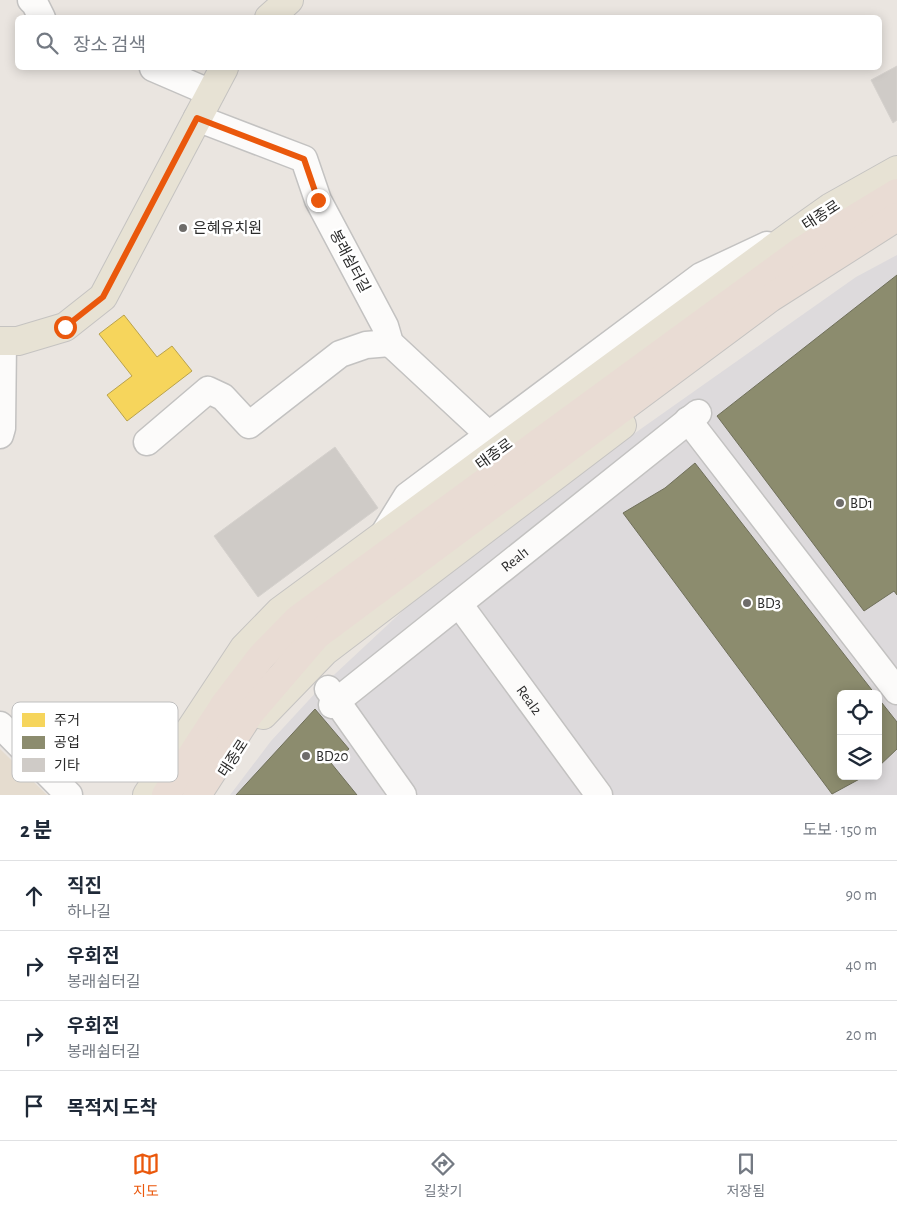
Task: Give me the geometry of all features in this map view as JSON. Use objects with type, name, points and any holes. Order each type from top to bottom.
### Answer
[{"type":"highway","points":[[178,777],[237,688],[261,657],[298,619],[801,251],[897,193]]},
{"type":"highway","points":[[197,795],[250,713],[317,635],[770,298],[897,217]]},
{"type":"highway","points":[[166,795],[175,782]]},
{"type":"main road","points":[[272,15],[288,0]]},
{"type":"main road","points":[[1,341],[18,341],[65,327],[103,297],[223,70]]},
{"type":"main road","name":"태종로","points":[[178,748],[244,648],[280,611],[797,231],[831,207],[897,170]]},
{"type":"main road","name":"태종로","points":[[210,795],[257,721],[325,651],[775,308],[897,228]]},
{"type":"main road","name":"태종로","points":[[147,795],[156,782]]},
{"type":"street","points":[[31,0],[40,15]]},
{"type":"street","points":[[158,70],[211,93]]},
{"type":"street","name":"봉래쉼터길","points":[[197,118],[304,159],[318,200],[386,326],[390,343],[489,435]]},
{"type":"street","points":[[382,537],[407,496],[701,276],[797,231]]},
{"type":"street","points":[[0,435],[2,428],[1,341]]},
{"type":"street","points":[[147,442],[208,390],[223,397],[249,425],[340,354],[366,345],[390,343]]},
{"type":"street","name":"Real1","points":[[395,792],[333,699],[459,604],[693,416],[897,691]]},
{"type":"street","name":"Real2","points":[[459,604],[599,795]]},
{"type":"street","points":[[0,725],[12,737]]},
{"type":"street","points":[[56,782],[69,795]]},
{"type":"shaded area","points":[[897,255],[897,795],[230,795],[271,741],[320,688],[426,589],[533,505],[856,277]]},
{"type":"shaded area","points":[[0,749],[12,761],[12,782],[34,782],[47,795],[0,795]]},
{"type":"building: 주거","points":[[124,315],[157,357],[172,346],[192,371],[127,421],[107,395],[132,376],[99,334]]},
{"type":"building: 공업","name":"BD1","points":[[897,275],[897,595],[894,591],[864,611],[717,416]]},
{"type":"building: 공업","name":"BD3","points":[[695,463],[872,690],[837,690],[837,780],[858,780],[832,794],[623,513],[665,488]]},
{"type":"building: 공업","points":[[882,703],[897,722],[897,749],[882,763]]},
{"type":"building: 공업","name":"BD20","points":[[315,709],[349,749],[331,763],[357,795],[236,795]]},
{"type":"building: 기타","points":[[897,66],[897,120],[893,123],[871,80]]},
{"type":"building: 기타","points":[[335,447],[378,508],[258,597],[214,536]]},
{"type":"place","name":"은혜유치원","points":[[183,228]]},
{"type":"place","name":"BD1","points":[[840,503]]},
{"type":"place","name":"BD3","points":[[747,603]]},
{"type":"place","name":"BD20","points":[[306,756]]},
{"type":"route","points":[[65,327],[103,297],[197,118],[304,159],[318,200]]}]
